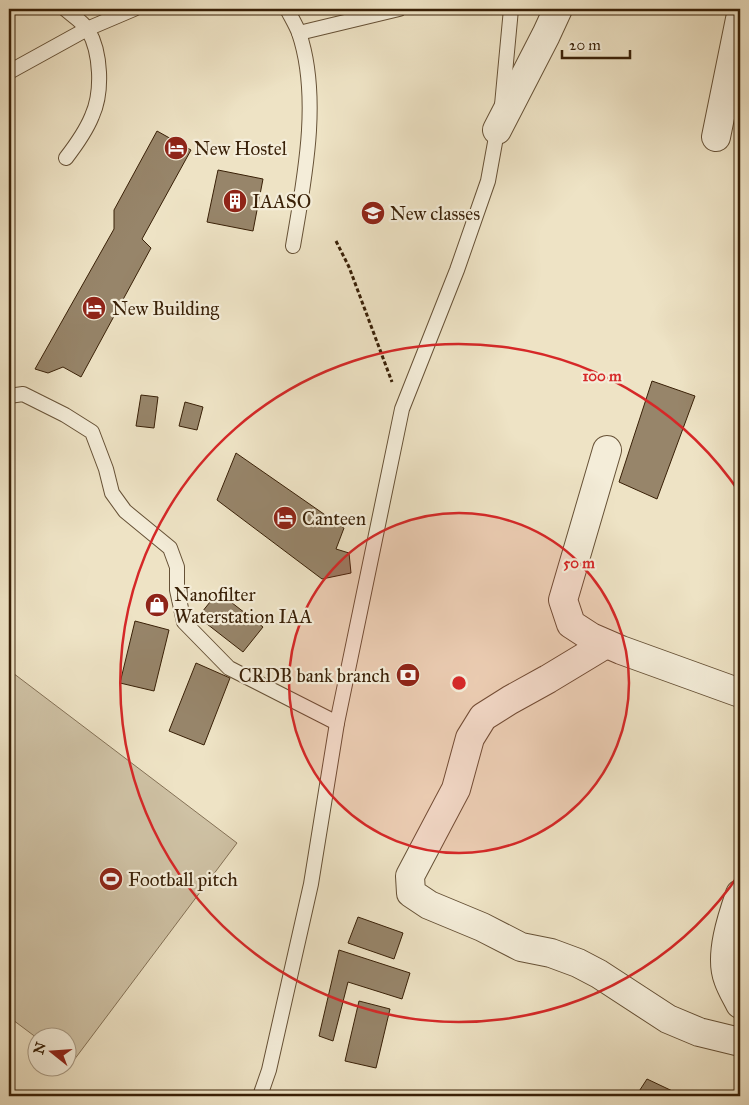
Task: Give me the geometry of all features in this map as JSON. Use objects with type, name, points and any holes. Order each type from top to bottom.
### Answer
[{"type":"street","points":[[497,130],[558,9]]},
{"type":"street","points":[[716,137],[740,19]]},
{"type":"street","points":[[607,450],[563,600],[571,624],[591,638],[740,692]]},
{"type":"street","points":[[606,644],[483,717],[470,738],[456,789],[410,876],[411,893],[429,905],[482,927],[521,947],[551,953],[585,966],[668,1019],[699,1032],[740,1042]]},
{"type":"street","points":[[740,894],[725,948],[727,977],[740,1004]]},
{"type":"lane","points":[[65,9],[87,29],[97,54],[99,85],[93,114],[76,146],[66,158]]},
{"type":"lane","points":[[9,72],[87,29],[134,9]]},
{"type":"lane","points":[[287,9],[299,34],[306,67],[310,122],[293,246]]},
{"type":"lane","points":[[299,34],[399,9]]},
{"type":"lane","points":[[260,1096],[269,1070],[311,884],[337,723],[402,409],[457,270],[488,180],[502,104],[511,9]]},
{"type":"lane","points":[[9,396],[23,394],[66,415],[92,432],[106,469],[112,493],[125,511],[170,548],[177,567],[178,590],[184,622],[229,668],[337,723]]},
{"type":"path","points":[[336,241],[349,268],[402,409]]},
{"type":"shaded area","points":[[9,670],[237,843],[78,1055],[78,1028],[28,1028],[28,1031],[9,1017]]},
{"type":"building","name":"New Building","points":[[157,131],[191,150],[142,239],[151,248],[81,377],[63,367],[48,373],[35,369],[114,229],[114,210]]},
{"type":"building","name":"IAASO","points":[[218,170],[263,179],[253,231],[207,222]]},
{"type":"building","points":[[652,381],[695,396],[657,499],[619,482]]},
{"type":"building","points":[[141,395],[158,397],[154,428],[136,426]]},
{"type":"building","points":[[185,402],[203,407],[197,430],[179,426]]},
{"type":"building","points":[[236,453],[344,528],[336,549],[349,553],[351,573],[322,579],[217,500]]},
{"type":"building","points":[[218,592],[263,627],[243,652],[198,617]]},
{"type":"building","points":[[135,621],[169,630],[154,691],[120,683]]},
{"type":"building","points":[[196,663],[230,678],[204,745],[169,731]]},
{"type":"building","points":[[358,917],[403,933],[394,959],[348,943]]},
{"type":"building","points":[[339,950],[410,973],[402,999],[348,982],[333,1041],[319,1036]]},
{"type":"building","points":[[359,1001],[390,1009],[376,1068],[345,1061]]},
{"type":"building","points":[[647,1079],[683,1096],[636,1096]]},
{"type":"place","name":"New Hostel","points":[[176,148]]},
{"type":"place","name":"IAASO","points":[[235,201]]},
{"type":"place","name":"New classes","points":[[373,213]]},
{"type":"place","name":"New Building","points":[[94,308]]},
{"type":"place","name":"Canteen","points":[[285,518]]},
{"type":"place","name":"Nanofilter Waterstation IAA","points":[[157,605]]},
{"type":"place","name":"CRDB bank branch","points":[[408,675]]},
{"type":"place","name":"Football pitch","points":[[111,879]]}]
